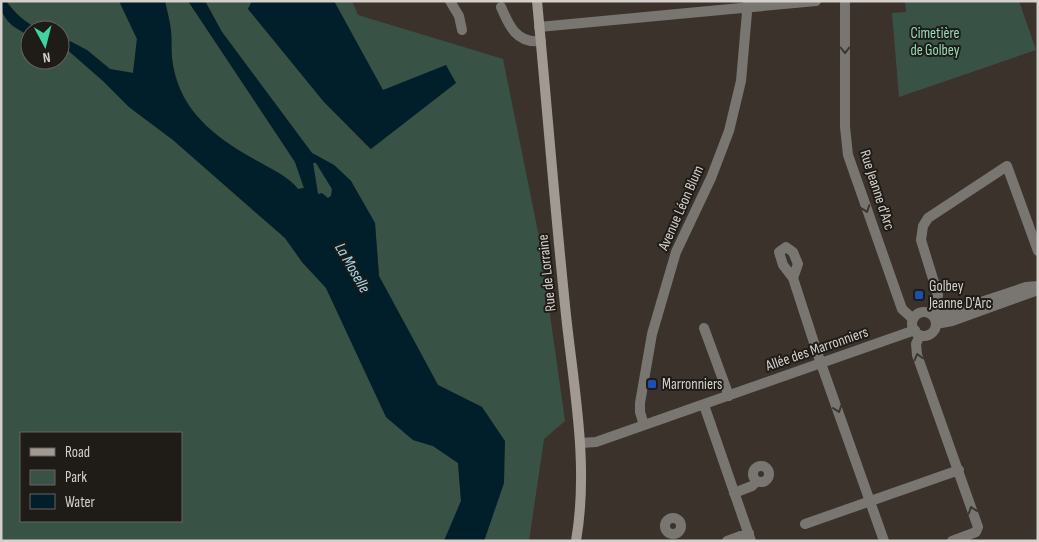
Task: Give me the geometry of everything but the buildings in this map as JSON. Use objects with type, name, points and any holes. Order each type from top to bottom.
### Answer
[{"type":"main road","name":"Rue de Lorraine","points":[[537,1],[561,263],[581,443],[581,504],[576,541]]},
{"type":"street","points":[[450,1],[459,16],[462,30]]},
{"type":"street","points":[[539,27],[748,5],[816,1]]},
{"type":"street","name":"Rue Jeanne d'Arc","points":[[845,1],[845,127],[848,155],[902,309],[913,319]]},
{"type":"street","name":"Avenue Léon Blum","points":[[644,426],[640,412],[640,403],[652,334],[676,252],[711,178],[729,131],[741,81],[748,5]]},
{"type":"street","points":[[501,6],[511,29],[516,35],[528,41],[541,41]]},
{"type":"street","points":[[1038,251],[1007,166],[936,212],[928,218],[923,226],[921,240],[938,295],[936,305],[934,318],[932,333],[928,335],[917,332],[912,325],[913,319],[921,312],[925,311],[934,318],[952,321],[1038,290]]},
{"type":"street","points":[[793,278],[821,364],[884,541]]},
{"type":"street","points":[[934,318],[1026,287],[1038,286]]},
{"type":"street","points":[[704,328],[729,396]]},
{"type":"street","points":[[917,332],[917,355],[978,527],[976,532],[952,541]]},
{"type":"street","name":"Allée des Marronniers","points":[[581,443],[596,442],[917,332]]},
{"type":"street","points":[[704,405],[750,537],[727,541]]},
{"type":"street","points":[[805,524],[959,470]]},
{"type":"street","points":[[734,493],[752,486],[757,481]]},
{"type":"green space","points":[[6,1],[119,1],[137,39],[133,73],[110,69],[87,50],[70,41],[70,20],[24,20]]},
{"type":"green space","points":[[165,1],[188,1],[295,162],[304,188],[298,189],[281,174],[231,145],[218,136],[196,115],[181,90],[175,75],[172,58],[171,27]]},
{"type":"green space","points":[[205,1],[252,1],[248,9],[324,102],[370,149],[446,65],[383,91],[334,1],[352,1],[358,15],[503,59],[539,237],[565,421],[544,439],[529,541],[484,541],[504,483],[482,407],[438,385],[379,276],[375,223],[351,181],[334,165],[312,153],[222,32]]},
{"type":"green space","name":"Cimetière de Golbey","points":[[905,1],[1019,1],[1036,50],[899,97],[892,13],[906,12]]},
{"type":"green space","points":[[1,12],[12,26],[20,30],[20,70],[70,70],[70,52],[129,107],[173,140],[285,238],[302,262],[326,288],[386,417],[413,440],[433,446],[458,463],[461,501],[444,541],[1,541]]},
{"type":"green space","points":[[313,163],[316,163],[332,189],[331,196],[328,198],[318,195]]},
{"type":"water","points":[[1,1],[6,1],[25,20],[20,20],[20,30],[9,23],[3,14]]},
{"type":"water","name":"La Moselle","points":[[119,1],[165,1],[171,27],[172,58],[175,75],[187,103],[196,115],[218,136],[251,158],[281,174],[298,189],[304,188],[295,162],[188,1],[205,1],[222,32],[312,153],[334,165],[351,181],[375,223],[379,276],[438,385],[482,407],[505,441],[504,483],[484,541],[444,541],[461,501],[458,463],[433,446],[413,440],[386,417],[326,288],[302,262],[285,238],[173,140],[129,107],[70,52],[70,41],[87,50],[110,69],[133,73],[137,39]],"holes":[[[313,163],[316,163],[332,189],[331,196],[328,198],[322,193],[318,194]]]},
{"type":"water","points":[[252,1],[334,1],[383,90],[446,65],[456,83],[371,149],[324,102],[248,9]]},
{"type":"place","name":"Golbey Jeanne D'Arc","points":[[919,295]]},
{"type":"place","name":"Marronniers","points":[[652,384]]}]
